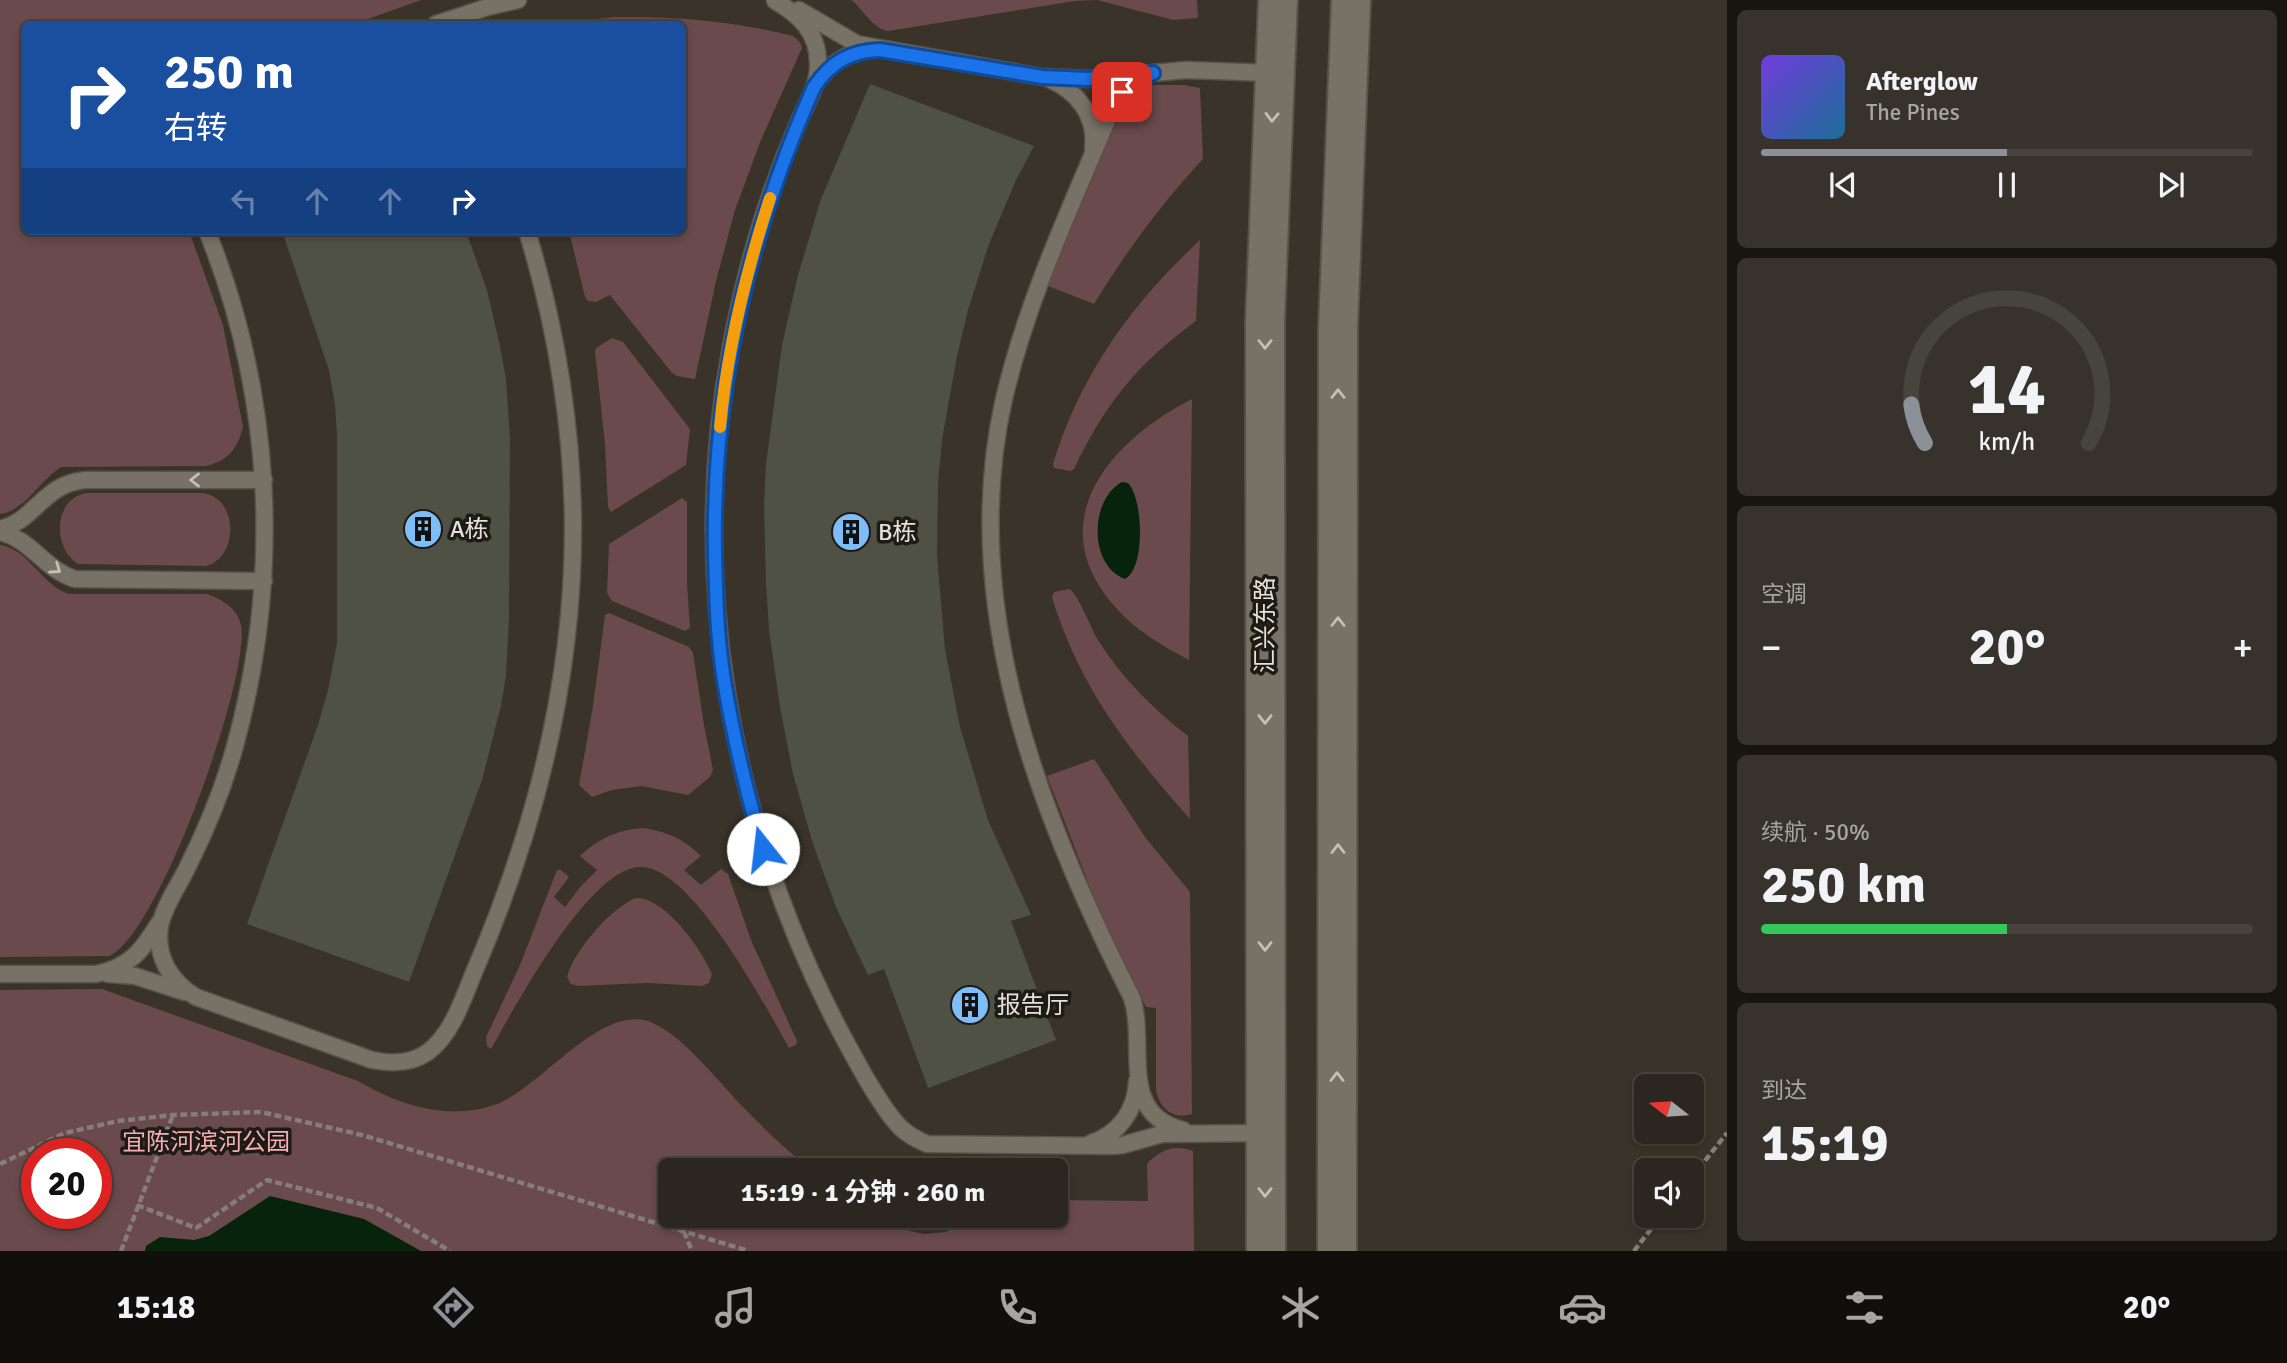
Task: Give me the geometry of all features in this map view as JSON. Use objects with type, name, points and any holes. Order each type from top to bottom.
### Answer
[{"type":"main road","name":"汇兴东路","points":[[1266,1251],[1265,321],[1278,0]]},
{"type":"main road","points":[[1337,1251],[1338,328],[1351,0]]},
{"type":"lane","points":[[446,21],[517,0]]},
{"type":"lane","points":[[487,21],[498,9],[517,0]]},
{"type":"lane","points":[[772,1],[802,11],[857,44],[1042,77],[1088,79],[1186,70],[1273,73]]},
{"type":"lane","points":[[772,1],[792,10],[811,33],[818,60],[814,87]]},
{"type":"lane","points":[[880,50],[863,50],[836,61],[814,87],[780,169],[755,246],[731,347],[721,414],[715,496],[715,579],[723,678],[742,774],[777,892],[808,967],[855,1058],[901,1128],[928,1144],[1123,1145],[1162,1133],[1265,1133]]},
{"type":"lane","points":[[1081,1146],[1100,1140],[1127,1116],[1136,1093],[1137,1018],[1132,998],[1078,881],[1051,814],[1015,704],[999,636],[992,555],[994,466],[1004,401],[1036,290],[1065,215],[1113,106],[1133,82],[1153,73]]},
{"type":"lane","points":[[1042,77],[1072,92],[1087,112],[1094,143],[1090,161]]},
{"type":"lane","points":[[96,974],[121,967],[133,958],[146,944],[165,912],[203,834],[234,748],[256,654],[264,581],[266,528],[258,414],[241,332],[208,235]]},
{"type":"lane","points":[[0,974],[135,976],[372,1060],[406,1062],[426,1053],[443,1037],[470,982],[505,892],[540,776],[561,683],[570,600],[572,487],[564,395],[547,306],[528,235]]},
{"type":"lane","points":[[0,530],[22,520],[64,485],[85,480],[264,480]]},
{"type":"lane","points":[[0,530],[23,541],[50,567],[75,579],[264,581]]},
{"type":"lane","points":[[165,912],[160,926],[163,961],[174,980],[196,997]]},
{"type":"lane","points":[[1137,1075],[1144,1100],[1153,1113],[1162,1122],[1192,1133]]},
{"type":"path","points":[[0,1164],[65,1133],[118,1121],[173,1115],[261,1112],[362,1135],[749,1251]]},
{"type":"path","points":[[121,1251],[173,1115]]},
{"type":"path","points":[[1704,1162],[1727,1133]]},
{"type":"path","points":[[137,1205],[196,1228],[267,1180],[377,1208],[450,1251]]},
{"type":"path","points":[[1634,1251],[1652,1228]]},
{"type":"path","points":[[684,1231],[692,1251]]},
{"type":"green space","points":[[0,0],[421,0],[362,21],[21,21],[21,235],[190,235],[223,325],[243,427],[231,452],[214,464],[61,467],[25,501],[9,512],[0,514]]},
{"type":"green space","points":[[851,0],[1097,0],[1075,1],[888,31],[873,23]]},
{"type":"green space","points":[[1097,0],[1197,0],[1198,18],[1173,20]]},
{"type":"green space","points":[[615,17],[660,17],[727,23],[793,36],[802,48],[761,140],[735,210],[716,281],[695,379],[672,373],[610,295],[596,302],[588,301],[570,235],[686,235],[686,21],[577,21]]},
{"type":"green space","points":[[1153,85],[1200,88],[1203,159],[1145,229],[1094,304],[1048,286],[1065,238],[1122,109],[1133,93]]},
{"type":"green space","points":[[1200,240],[1196,321],[1156,353],[1124,387],[1098,424],[1074,469],[1071,471],[1054,468],[1064,431],[1078,400],[1111,342],[1152,289]]},
{"type":"green space","points":[[612,338],[623,342],[690,429],[686,465],[611,512],[608,507],[605,444],[595,352],[596,348]]},
{"type":"green space","points":[[1192,399],[1189,660],[1142,632],[1118,610],[1095,578],[1084,547],[1084,517],[1093,488],[1111,462],[1134,438],[1161,417]]},
{"type":"green space","points":[[87,493],[202,493],[214,497],[223,504],[228,515],[229,540],[225,551],[217,560],[206,566],[78,564],[64,547],[60,524],[62,513],[68,504]]},
{"type":"green space","points":[[682,498],[687,502],[690,628],[685,631],[612,601],[607,593],[609,544]]},
{"type":"green space","points":[[0,545],[19,553],[50,583],[69,594],[207,594],[233,609],[241,625],[240,653],[231,696],[197,803],[151,904],[129,939],[109,956],[0,957]]},
{"type":"green space","points":[[1069,589],[1117,667],[1150,704],[1188,736],[1190,819],[1146,768],[1091,689],[1063,630],[1052,597],[1054,592]]},
{"type":"green space","points":[[609,613],[689,647],[693,653],[713,770],[710,777],[688,795],[641,786],[612,790],[592,797],[579,785],[605,615]]},
{"type":"green space","points":[[1094,759],[1145,837],[1190,892],[1192,1114],[1173,1114],[1160,1102],[1156,1089],[1156,1008],[1146,1007],[1096,903],[1047,776]]},
{"type":"green space","points":[[643,828],[675,837],[701,856],[684,870],[701,885],[721,869],[728,874],[751,940],[797,1041],[796,1045],[789,1048],[725,941],[682,889],[660,873],[640,867],[620,873],[599,890],[577,914],[535,973],[491,1049],[487,1046],[486,1037],[520,965],[557,870],[569,877],[554,897],[565,907],[597,870],[580,856],[609,836]]},
{"type":"green space","points":[[636,898],[659,906],[681,927],[712,974],[709,983],[702,986],[647,983],[571,984],[567,977],[585,943],[616,910]]},
{"type":"green space","name":"宜陈河滨河公园","points":[[102,989],[358,1081],[390,1097],[441,1111],[476,1110],[494,1105],[531,1083],[592,1035],[613,1024],[633,1019],[653,1023],[689,1049],[759,1123],[797,1158],[658,1158],[658,1228],[900,1228],[924,1234],[946,1232],[953,1228],[1068,1228],[1068,1200],[1148,1201],[1147,1164],[1162,1152],[1174,1148],[1193,1151],[1194,1251],[0,1251],[0,990]]},
{"type":"shaded area","points":[[1122,482],[1128,483],[1133,491],[1140,532],[1136,561],[1132,572],[1125,579],[1113,572],[1104,560],[1099,547],[1098,532],[1099,516],[1104,502],[1111,490]]},
{"type":"shaded area","points":[[270,1196],[364,1219],[421,1251],[145,1251],[146,1246],[160,1237],[194,1240],[209,1236]]},
{"type":"building","name":"B栋","points":[[870,84],[1034,146],[1016,180],[989,244],[957,356],[942,440],[938,483],[937,555],[945,649],[960,727],[988,820],[1031,915],[1011,921],[1056,1040],[928,1088],[884,969],[868,975],[836,907],[813,844],[793,774],[780,707],[769,630],[766,583],[766,464],[782,345],[798,275],[821,199]]},
{"type":"building","name":"A栋","points":[[283,235],[467,235],[487,290],[506,379],[510,439],[506,676],[482,780],[409,982],[247,924],[318,725],[337,643],[337,435],[329,370]]},
{"type":"slow traffic","points":[[720,427],[731,347],[742,296],[770,198]]},
{"type":"place","name":"A栋","points":[[423,529]]},
{"type":"place","name":"B栋","points":[[851,532]]},
{"type":"place","name":"报告厅","points":[[970,1005]]},
{"type":"route","points":[[763,849],[742,774],[723,678],[715,579],[715,496],[721,414],[731,347],[746,279],[771,192],[814,87],[836,61],[863,50],[880,50],[1042,77],[1088,79],[1153,73],[1133,82],[1122,92]]}]
